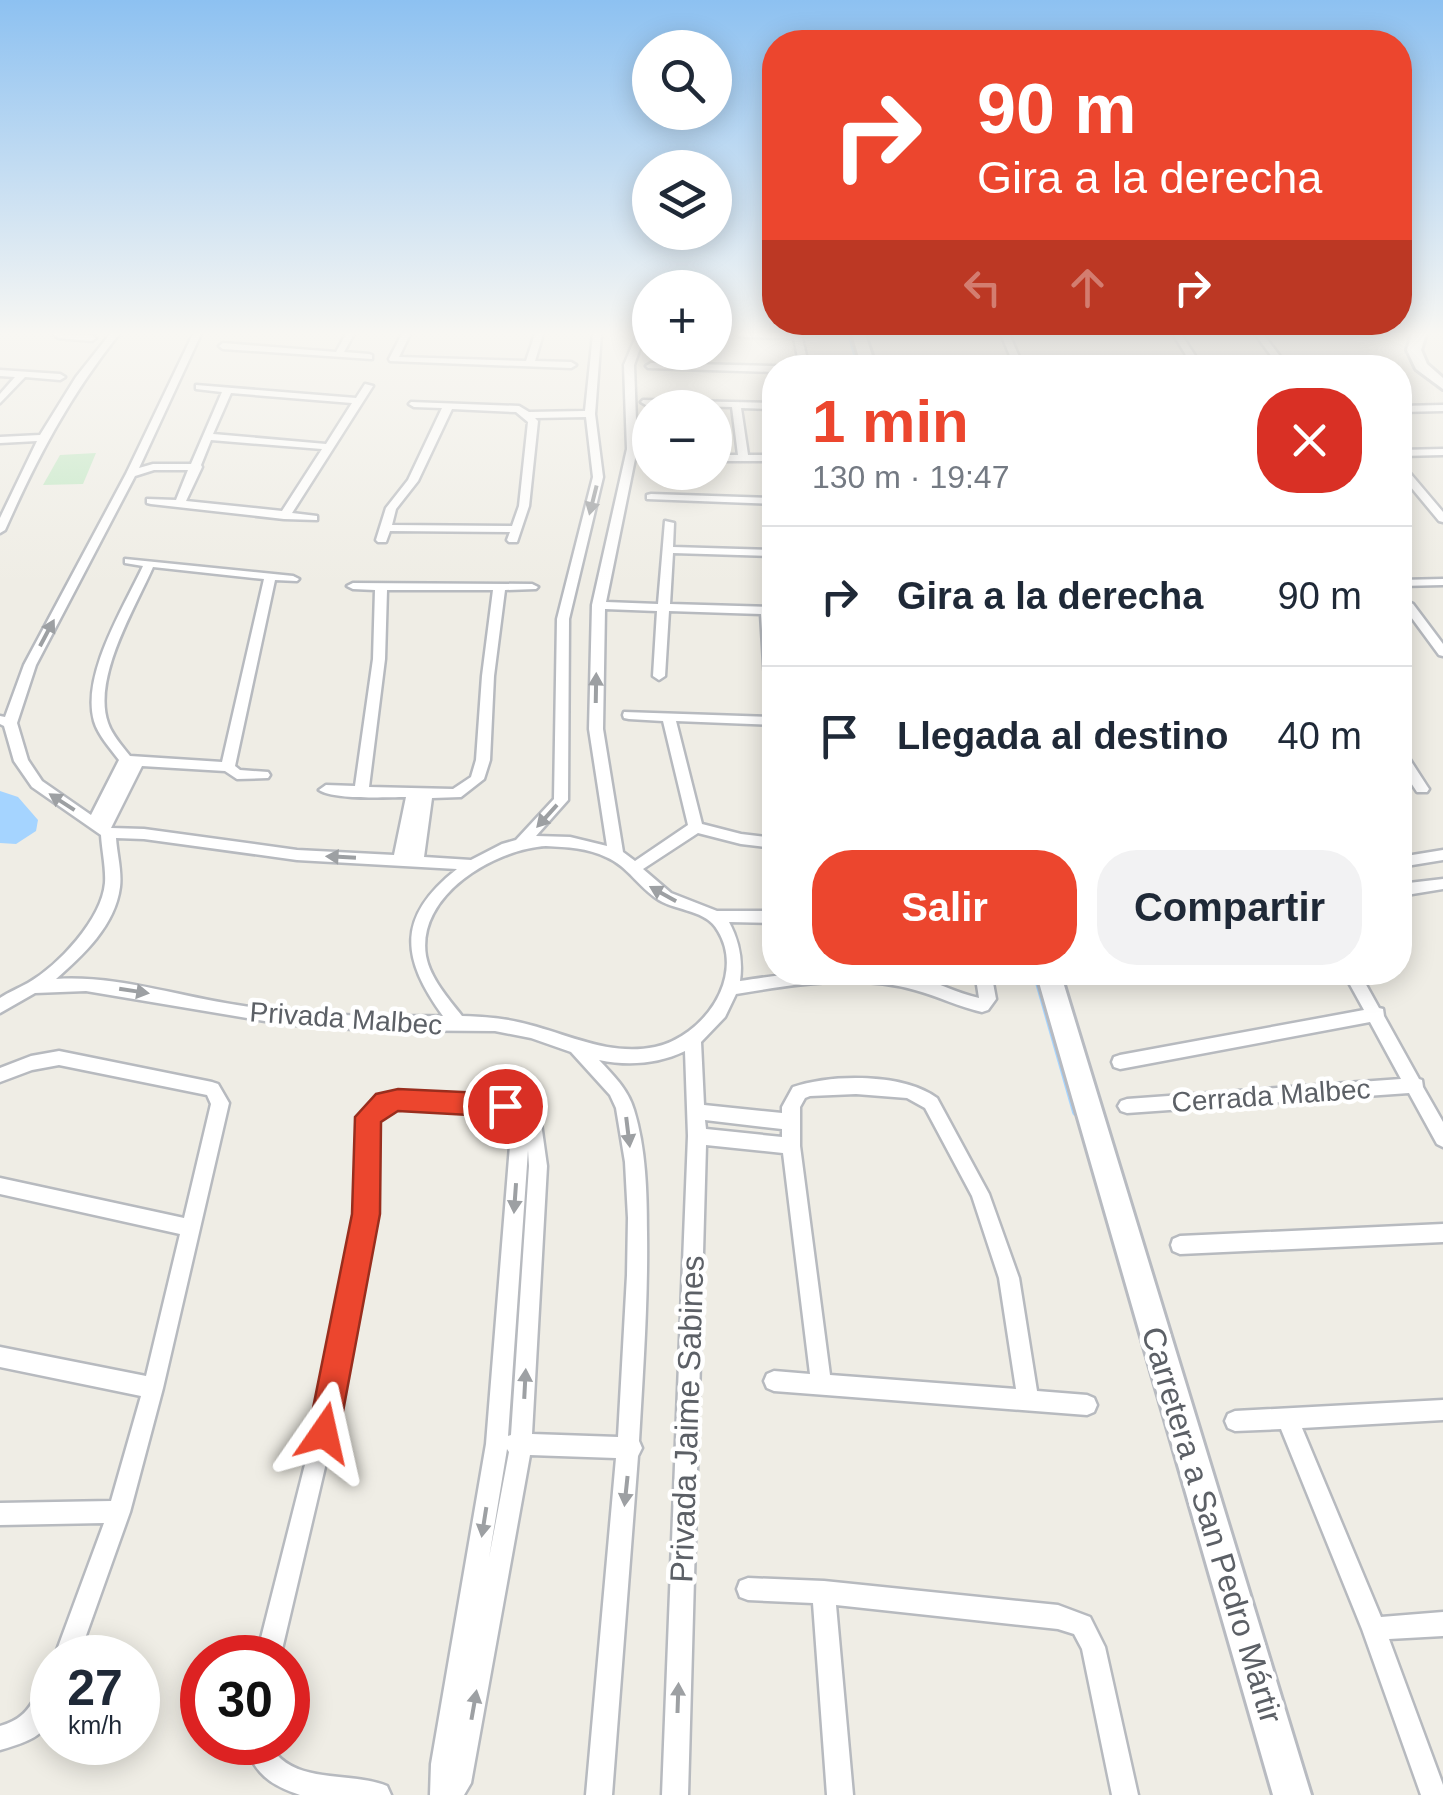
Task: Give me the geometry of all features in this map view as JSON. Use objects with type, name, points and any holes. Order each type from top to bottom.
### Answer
[{"type":"main road","name":"Carretera a San Pedro Mártir","points":[[1052,985],[1292,1795]]},
{"type":"street","points":[[0,530],[39,442],[55,418]]},
{"type":"street","points":[[157,418],[30,665],[5,722],[21,761],[36,784],[102,828],[297,855],[474,865]]},
{"type":"street","points":[[179,505],[217,418]]},
{"type":"street","points":[[284,516],[347,418]]},
{"type":"street","points":[[443,418],[418,473],[390,508],[383,534],[515,534],[524,506],[527,418]]},
{"type":"street","points":[[459,1025],[423,970],[418,942],[421,922],[432,902],[474,865],[522,843],[561,800],[563,619],[598,477],[590,418],[585,418]]},
{"type":"street","points":[[616,854],[596,730],[598,609],[631,454],[630,418]]},
{"type":"street","points":[[738,418],[743,458]]},
{"type":"street","points":[[210,437],[328,447]]},
{"type":"street","points":[[0,443],[39,442]]},
{"type":"street","points":[[141,452],[155,463]]},
{"type":"street","points":[[1412,453],[1443,452]]},
{"type":"street","points":[[732,458],[762,458]]},
{"type":"street","points":[[131,474],[155,463],[199,462]]},
{"type":"street","points":[[1412,482],[1443,519]]},
{"type":"street","points":[[651,497],[762,501]]},
{"type":"street","points":[[1426,499],[1443,498]]},
{"type":"street","points":[[151,501],[313,518]]},
{"type":"street","points":[[659,676],[669,524]]},
{"type":"street","points":[[667,550],[762,554]]},
{"type":"street","points":[[129,561],[293,579]]},
{"type":"street","points":[[149,564],[103,673],[98,696],[100,719],[132,760],[263,775]]},
{"type":"street","points":[[228,768],[270,578]]},
{"type":"street","points":[[1412,583],[1443,582]]},
{"type":"street","points":[[352,586],[532,587]]},
{"type":"street","points":[[361,793],[379,659],[382,586]]},
{"type":"street","points":[[326,790],[419,796],[462,793],[481,772],[499,589]]},
{"type":"street","points":[[598,609],[762,611]]},
{"type":"street","points":[[1412,611],[1443,652]]},
{"type":"street","points":[[629,715],[762,721]]},
{"type":"street","points":[[668,716],[696,826]]},
{"type":"street","points":[[0,1006],[36,986],[71,957],[100,921],[113,884],[102,828],[132,760]]},
{"type":"street","points":[[1412,776],[1422,789]]},
{"type":"street","points":[[408,860],[419,796]]},
{"type":"street","points":[[633,870],[696,826]]},
{"type":"street","points":[[696,826],[762,842]]},
{"type":"street","points":[[522,843],[567,843],[616,854],[654,890],[718,916],[762,917]]},
{"type":"street","points":[[1412,860],[1443,855]]},
{"type":"street","points":[[1412,888],[1443,884]]},
{"type":"street","points":[[694,1043],[733,988],[732,950],[718,916]]},
{"type":"street","points":[[733,988],[762,984]]},
{"type":"street","points":[[920,985],[982,1005],[988,999],[985,985]]},
{"type":"street","name":"Cerrada Malbec","points":[[1359,985],[1443,1138]]},
{"type":"street","name":"Privada Malbec","points":[[36,986],[130,990],[232,1011],[347,1023],[511,1027],[580,1051],[638,1057],[694,1043]]},
{"type":"street","name":"Cerrada Malbec","points":[[1120,1062],[1377,1014]]},
{"type":"street","name":"Privada Jaime Sabines","points":[[675,1795],[697,1136],[694,1043]]},
{"type":"street","name":"Privada Jaime Sabines","points":[[580,1051],[616,1090],[629,1124],[638,1272],[631,1448],[603,1720],[600,1795]]},
{"type":"street","points":[[0,1075],[31,1062],[59,1058],[212,1089],[220,1109],[119,1512],[74,1635]]},
{"type":"street","name":"Cerrada Malbec","points":[[1127,1106],[1416,1085]]},
{"type":"street","points":[[822,1383],[791,1146],[791,1107],[798,1092],[810,1088],[902,1089],[927,1098],[980,1194],[1009,1278],[1028,1399]]},
{"type":"street","points":[[274,1635],[324,1433],[366,1214],[368,1117],[385,1102],[398,1100],[505,1106],[528,1114],[534,1121],[538,1166],[521,1444],[460,1783],[444,1794]]},
{"type":"street","points":[[444,1794],[443,1764],[497,1444],[520,1133],[505,1106]]},
{"type":"street","points":[[696,1112],[791,1122]]},
{"type":"street","points":[[697,1136],[791,1146]]},
{"type":"street","points":[[0,1186],[192,1228]]},
{"type":"street","points":[[1180,1245],[1443,1232]]},
{"type":"street","points":[[0,1356],[153,1388]]},
{"type":"street","points":[[774,1381],[1087,1405]]},
{"type":"street","points":[[1235,1421],[1443,1410]]},
{"type":"street","points":[[1287,1418],[1374,1629],[1434,1795]]},
{"type":"street","name":"Privada Jaime Sabines","points":[[497,1444],[631,1448]]},
{"type":"street","points":[[0,1514],[119,1512]]},
{"type":"street","points":[[748,1589],[824,1592],[1058,1617],[1082,1626],[1094,1647],[1126,1795]]},
{"type":"street","points":[[824,1592],[840,1795]]},
{"type":"street","points":[[1374,1629],[1443,1624]]},
{"type":"street","points":[[0,1738],[30,1727]]},
{"type":"street","points":[[267,1765],[296,1780],[378,1795]]},
{"type":"green space","points":[[96,453],[83,484],[43,485],[60,455]]},
{"type":"water","points":[[0,791],[18,797],[38,820],[36,831],[16,844],[0,843]]},
{"type":"waterway","points":[[1040,985],[1076,1112]]},
{"type":"route","points":[[324,1433],[366,1214],[368,1117],[385,1102],[398,1100],[505,1106]]}]
